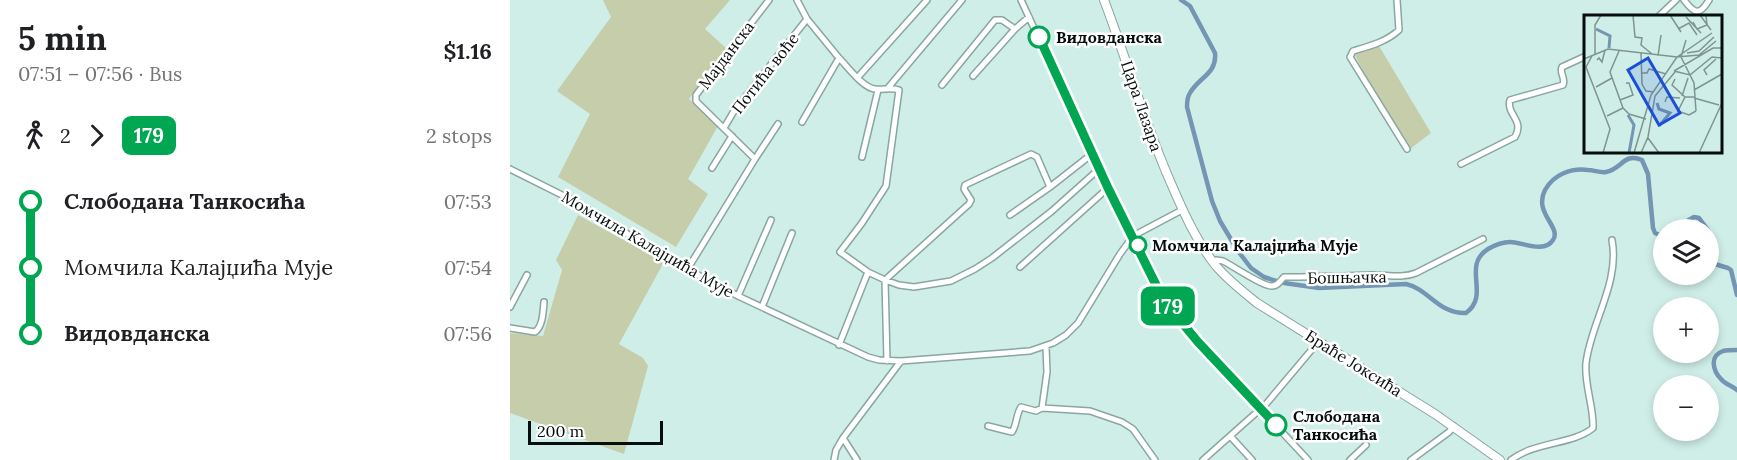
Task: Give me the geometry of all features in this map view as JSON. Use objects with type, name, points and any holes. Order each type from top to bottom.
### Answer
[{"type":"main road","name":"Цара Лазара","points":[[1104,0],[1158,156],[1182,210],[1213,262]]},
{"type":"main road","name":"Браће Јоксића","points":[[1213,262],[1228,279],[1257,303],[1454,426],[1500,460]]},
{"type":"street","name":"Мајданска","points":[[755,159],[696,101],[696,95],[769,0]]},
{"type":"street","name":"Потића воће","points":[[797,0],[807,19],[839,58],[869,88],[878,90]]},
{"type":"street","points":[[858,77],[927,0]]},
{"type":"street","points":[[887,89],[962,0]]},
{"type":"street","points":[[1021,0],[1108,188],[1164,301],[1198,342],[1308,460]]},
{"type":"street","points":[[1397,0],[1399,30],[1391,37],[1353,51],[1350,57],[1407,149]]},
{"type":"street","points":[[1660,15],[1676,0]]},
{"type":"street","points":[[1684,0],[1696,12],[1702,10],[1709,0]]},
{"type":"street","points":[[973,76],[1015,29],[1029,17]]},
{"type":"street","name":"Потића воће","points":[[724,128],[734,111],[807,19]]},
{"type":"street","points":[[942,85],[995,20],[1002,20],[1015,29]]},
{"type":"street","points":[[1461,164],[1518,134],[1518,126],[1509,108],[1510,100],[1562,85],[1564,82],[1562,67],[1584,57]]},
{"type":"street","points":[[802,122],[839,58]]},
{"type":"street","points":[[862,157],[878,90],[896,89],[899,93],[886,185],[840,252],[868,272],[885,280],[914,287],[944,283],[985,263],[1031,228],[1099,169]]},
{"type":"street","points":[[687,270],[778,124]]},
{"type":"street","points":[[712,168],[732,136]]},
{"type":"street","points":[[887,361],[885,280],[969,204],[970,200],[964,188],[967,183],[1031,154],[1037,157],[1050,188]]},
{"type":"street","points":[[1010,215],[1050,188],[1092,154]]},
{"type":"street","name":"Момчила Калајџића Мује","points":[[510,168],[572,200],[687,270],[839,345],[868,357],[887,361],[1018,353],[1046,347],[1066,335],[1078,323],[1133,236],[1182,210]]},
{"type":"street","points":[[1020,267],[1108,188]]},
{"type":"street","points":[[738,296],[771,220]]},
{"type":"street","points":[[762,307],[792,233]]},
{"type":"street","name":"Бошњачка","points":[[1213,262],[1222,261],[1263,284],[1272,286],[1278,285],[1284,278],[1405,276],[1416,273],[1483,239]]},
{"type":"street","points":[[1511,460],[1528,449],[1581,435],[1594,427],[1586,380],[1586,364],[1607,290],[1612,261],[1612,240]]},
{"type":"street","points":[[839,345],[868,272]]},
{"type":"street","points":[[510,307],[527,275]]},
{"type":"street","points":[[510,328],[537,331],[540,327],[544,302]]},
{"type":"street","points":[[1203,460],[1261,409],[1319,341]]},
{"type":"street","points":[[1042,408],[1047,372],[1046,347]]},
{"type":"street","points":[[834,460],[836,450],[843,438],[901,361]]},
{"type":"street","points":[[988,426],[1012,432],[1022,407],[1036,411],[1042,408],[1090,411],[1122,422],[1133,429],[1155,460]]},
{"type":"street","points":[[1411,460],[1454,426]]},
{"type":"street","points":[[1231,436],[1252,460]]},
{"type":"street","points":[[843,438],[857,460]]},
{"type":"street","points":[[1350,460],[1366,445]]},
{"type":"green space","points":[[603,0],[730,0],[705,29],[727,49],[689,99],[718,126],[688,179],[708,194],[676,247],[558,177],[590,114],[557,91],[611,17]]},
{"type":"green space","points":[[1379,46],[1431,133],[1410,149],[1377,99],[1355,55]]},
{"type":"green space","points":[[578,215],[664,262],[619,344],[643,358],[648,366],[624,454],[510,413],[510,333],[543,336],[562,270],[556,260]]},
{"type":"waterway","points":[[1181,0],[1190,6],[1215,53],[1213,66],[1190,93],[1187,105],[1212,201],[1220,221],[1251,268],[1264,277],[1276,281]]},
{"type":"waterway","points":[[1284,283],[1319,288],[1406,284],[1421,291],[1448,310],[1466,313],[1473,306],[1476,298],[1477,264],[1480,256],[1488,249],[1510,242],[1539,247],[1553,240],[1554,230],[1542,206],[1545,190],[1553,180],[1564,173],[1575,170],[1606,172],[1631,158],[1642,160],[1648,174],[1653,228]]},
{"type":"waterway","points":[[1691,219],[1694,217],[1700,219]]},
{"type":"waterway","points":[[1719,265],[1731,270],[1737,295]]},
{"type":"waterway","points":[[1737,350],[1719,353],[1714,360],[1716,372],[1721,379],[1737,390]]},
{"type":"bus line","name":"179","points":[[1039,37],[1108,188],[1164,301],[1198,342],[1276,425]]},
{"type":"place","name":"Видовданска","points":[[1039,37]]},
{"type":"place","name":"Момчила Калајџића Мује","points":[[1138,245]]},
{"type":"place","name":"Слободана Танкосића","points":[[1276,425]]}]
